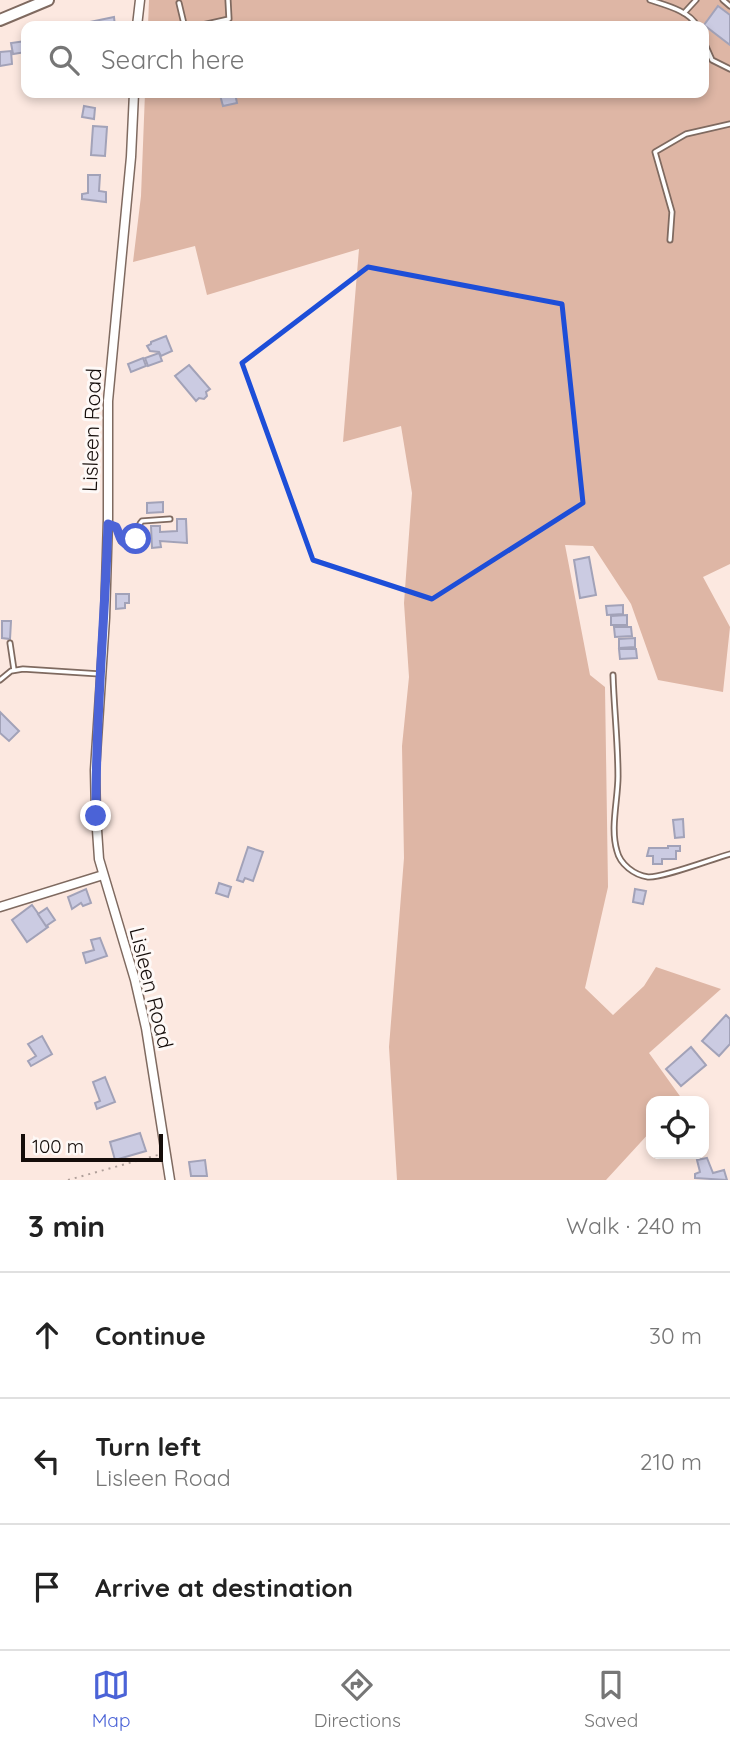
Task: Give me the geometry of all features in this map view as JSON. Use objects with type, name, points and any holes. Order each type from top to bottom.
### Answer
[{"type":"street","points":[[0,20],[48,0]]},
{"type":"street","points":[[138,21],[140,0]]},
{"type":"street","name":"Lisleen Road","points":[[134,98],[127,207],[108,401],[108,524],[95,770],[99,859],[144,1016],[170,1180]]},
{"type":"street","points":[[0,907],[103,875]]},
{"type":"lane","points":[[220,21],[229,19],[228,0]]},
{"type":"lane","points":[[650,0],[684,13],[694,21]]},
{"type":"lane","points":[[684,13],[696,0]]},
{"type":"lane","points":[[723,0],[730,6]]},
{"type":"lane","points":[[179,3],[183,21]]},
{"type":"lane","points":[[709,53],[712,60],[730,69]]},
{"type":"lane","points":[[670,240],[672,212],[655,152],[686,134],[730,124]]},
{"type":"lane","points":[[108,524],[116,527],[121,541],[129,545],[136,539],[142,521],[170,519]]},
{"type":"lane","points":[[10,643],[14,670]]},
{"type":"lane","points":[[0,680],[14,670],[23,669],[102,674]]},
{"type":"lane","points":[[613,674],[618,776],[615,840],[623,863],[630,869],[650,877],[672,873],[730,854]]},
{"type":"path","points":[[68,1180],[164,1153]]},
{"type":"highlighted area","points":[[368,267],[562,304],[583,503],[432,599],[313,560],[242,363]]},
{"type":"shaded area","points":[[149,0],[730,0],[730,564],[703,577],[730,627],[723,692],[658,680],[631,604],[593,546],[565,545],[590,675],[605,687],[608,887],[585,988],[613,1015],[644,986],[656,967],[721,989],[649,1053],[680,1096],[646,1096],[646,1136],[606,1180],[397,1180],[389,1047],[404,858],[402,746],[409,677],[404,603],[412,493],[401,426],[343,442],[359,249],[207,295],[195,246],[133,262],[141,196],[145,98],[709,98],[709,21],[148,21]]},
{"type":"building","points":[[718,6],[730,15],[730,45],[709,29],[707,21]]},
{"type":"building","points":[[114,17],[114,21],[95,21]]},
{"type":"building","points":[[21,42],[21,53],[13,54],[11,43]]},
{"type":"building","points":[[11,51],[12,64],[0,66],[0,52]]},
{"type":"building","points":[[221,98],[236,98],[237,103],[223,106]]},
{"type":"building","points":[[84,106],[95,108],[94,119],[82,117]]},
{"type":"building","points":[[93,126],[107,127],[105,156],[91,155]]},
{"type":"building","points":[[88,175],[100,175],[99,191],[106,192],[106,202],[82,199],[82,194],[88,193]]},
{"type":"building","points":[[166,336],[172,351],[161,356],[159,352],[150,351],[147,346],[151,342]]},
{"type":"building","points":[[159,353],[162,361],[148,366],[145,358]]},
{"type":"building","points":[[143,358],[146,366],[131,372],[128,364]]},
{"type":"building","points":[[189,365],[210,389],[204,399],[199,398],[196,401],[175,376]]},
{"type":"building","points":[[163,502],[163,512],[147,513],[147,503]]},
{"type":"building","points":[[177,519],[186,519],[187,543],[160,541],[161,547],[152,548],[151,526],[160,526],[160,532],[177,531]]},
{"type":"building","points":[[589,557],[596,595],[580,598],[574,560]]},
{"type":"building","points":[[116,594],[129,594],[129,603],[125,603],[125,608],[116,609]]},
{"type":"building","points":[[623,605],[623,614],[607,615],[606,606]]},
{"type":"building","points":[[627,615],[627,625],[611,625],[611,616]]},
{"type":"building","points":[[2,621],[11,621],[10,639],[2,638]]},
{"type":"building","points":[[614,627],[631,627],[632,636],[615,637]]},
{"type":"building","points":[[635,638],[635,647],[619,648],[619,639]]},
{"type":"building","points":[[619,649],[636,649],[637,658],[620,659]]},
{"type":"building","points":[[0,712],[19,731],[9,741],[0,733]]},
{"type":"building","points":[[683,819],[684,837],[675,838],[673,820]]},
{"type":"building","points":[[680,846],[680,851],[676,851],[676,859],[662,859],[662,864],[653,864],[653,856],[647,856],[649,848]]},
{"type":"building","points":[[248,847],[263,852],[253,881],[245,878],[243,882],[237,880]]},
{"type":"building","points":[[219,883],[231,887],[228,897],[216,893]]},
{"type":"building","points":[[86,889],[91,903],[83,906],[81,903],[72,909],[68,897]]},
{"type":"building","points":[[635,889],[646,891],[643,904],[633,902]]},
{"type":"building","points":[[32,905],[48,927],[27,942],[12,920]]},
{"type":"building","points":[[47,908],[55,920],[46,926],[38,914]]},
{"type":"building","points":[[100,938],[107,956],[86,963],[83,953],[94,950],[91,940]]},
{"type":"building","points":[[726,1015],[730,1019],[730,1044],[719,1056],[702,1041]]},
{"type":"building","points":[[42,1036],[52,1054],[31,1066],[28,1061],[36,1056],[28,1044]]},
{"type":"building","points":[[691,1047],[706,1065],[681,1086],[666,1069]]},
{"type":"building","points":[[105,1077],[115,1102],[97,1109],[95,1103],[100,1101],[93,1082]]},
{"type":"building","points":[[140,1133],[146,1151],[115,1160],[110,1142]]},
{"type":"building","points":[[707,1159],[713,1173],[724,1170],[727,1180],[695,1178],[695,1174],[700,1172],[697,1160]]},
{"type":"building","points":[[205,1160],[207,1176],[191,1176],[189,1162]]},
{"type":"route","points":[[96,816],[95,770],[108,524],[116,527],[121,541],[125,544],[129,545],[136,539]]}]
